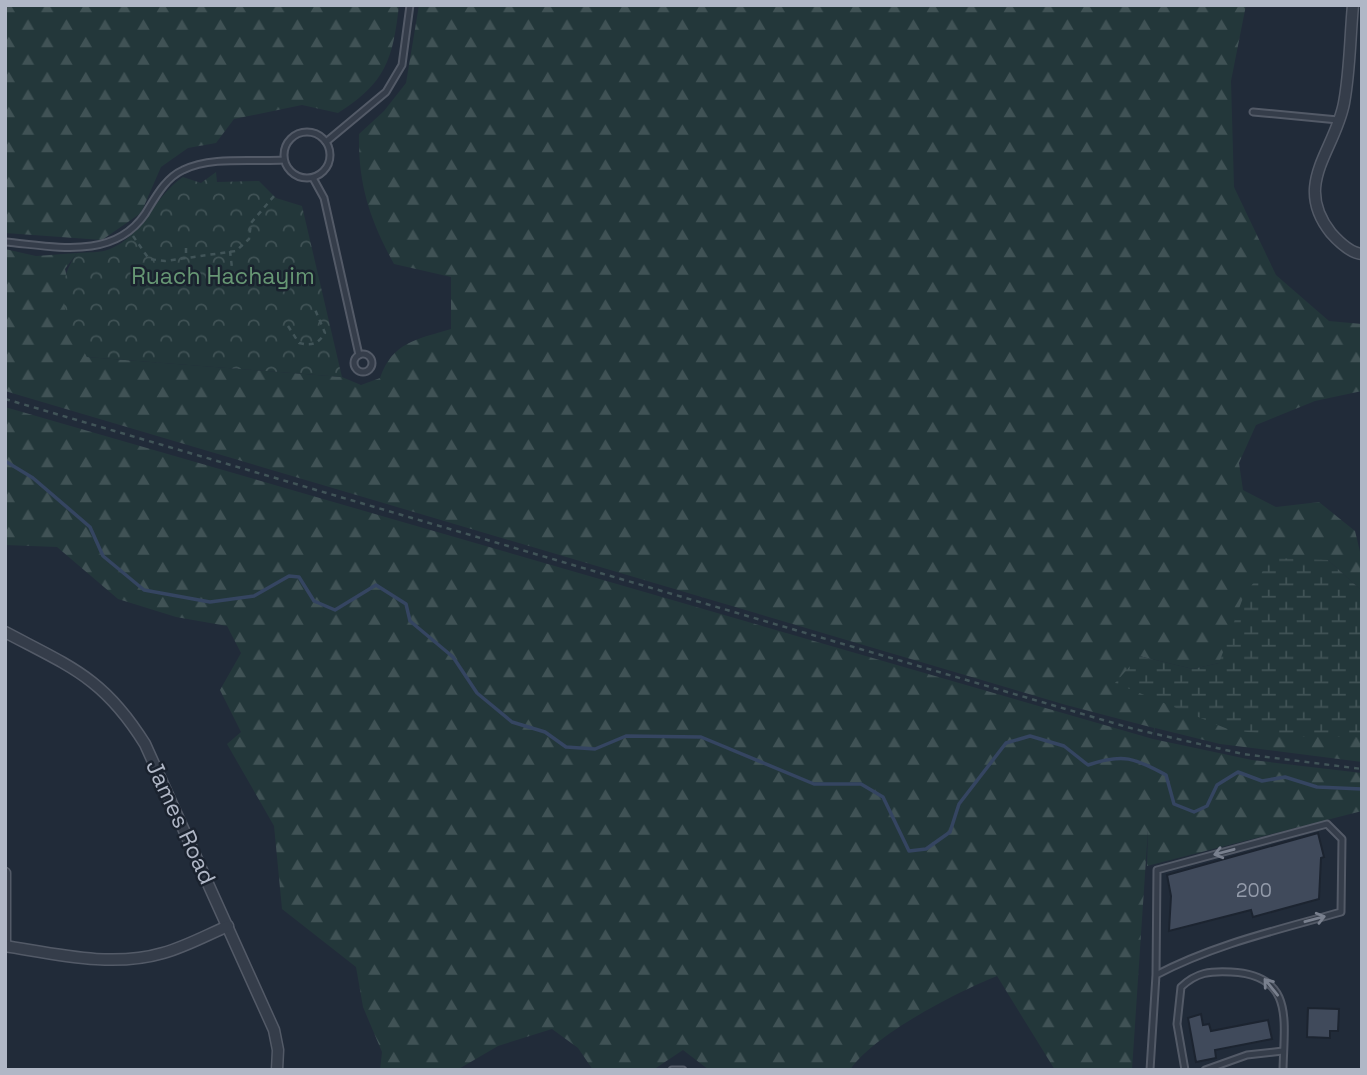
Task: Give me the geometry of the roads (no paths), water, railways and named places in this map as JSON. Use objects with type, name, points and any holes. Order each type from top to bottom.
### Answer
[{"type":"street","points":[[1353,5],[1344,104],[1324,150],[1314,199],[1322,222],[1337,241],[1362,254]]},
{"type":"street","name":"James Road","points":[[5,632],[77,670],[104,690],[130,720],[145,744],[274,1030],[278,1049],[277,1070]]},
{"type":"street","points":[[5,873],[5,946],[94,959],[129,960],[163,953],[228,926]]},
{"type":"lane","points":[[326,142],[386,92],[402,65],[410,5]]},
{"type":"lane","points":[[1254,112],[1338,120]]},
{"type":"lane","points":[[314,133],[326,142],[330,149],[329,164],[313,178],[299,177],[287,168],[284,160],[287,145],[298,134],[314,133]]},
{"type":"lane","points":[[5,242],[80,248],[115,241],[137,225],[167,181],[181,170],[199,164],[284,160]]},
{"type":"lane","points":[[313,178],[324,198],[359,355]]},
{"type":"lane","points":[[1150,1070],[1156,975],[1157,870],[1327,824],[1342,839],[1341,912],[1249,936],[1189,958],[1156,975]]},
{"type":"lane","points":[[1185,1070],[1177,1024],[1181,987],[1206,971],[1244,972],[1264,977],[1275,988],[1282,1003],[1283,1070]]},
{"type":"lane","points":[[1205,1070],[1247,1055],[1283,1051]]},
{"type":"lane","points":[[672,1070],[683,1070]]},
{"type":"waterway","points":[[5,461],[33,478],[90,527],[103,556],[144,590],[210,602],[254,596],[289,576],[299,577],[314,601],[335,610],[376,585],[406,604],[410,621],[453,657],[477,693],[512,722],[545,732],[566,747],[595,749],[626,736],[701,737],[814,784],[861,784],[883,797],[909,851],[926,849],[950,832],[959,804],[1006,743],[1030,736],[1064,746],[1088,765],[1120,758],[1146,765],[1166,775],[1174,804],[1194,812],[1207,806],[1217,785],[1238,772],[1262,781],[1285,777],[1317,787],[1362,789]]},
{"type":"park label","name":"Ruach Hachayim","points":[[223,276]]}]
